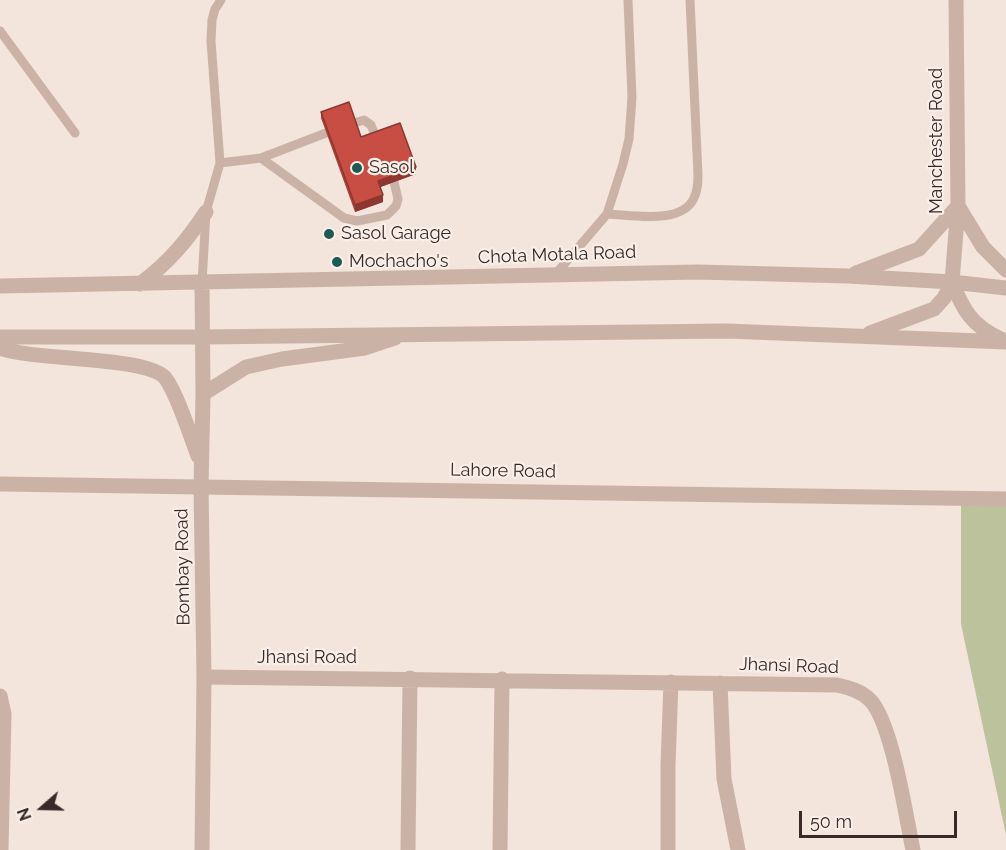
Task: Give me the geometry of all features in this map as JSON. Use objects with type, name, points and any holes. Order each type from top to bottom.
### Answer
[{"type":"street","name":"Manchester Road","points":[[952,282],[958,206],[956,0]]},
{"type":"street","points":[[848,276],[888,263],[919,249],[958,206],[983,247],[1006,270]]},
{"type":"street","points":[[140,284],[164,266],[178,251],[206,212]]},
{"type":"street","name":"Chota Motala Road","points":[[0,286],[698,272],[848,276],[952,282],[1006,288]]},
{"type":"street","points":[[860,336],[934,309],[944,298],[952,282]]},
{"type":"street","points":[[952,282],[959,300],[970,317],[984,331],[1006,341]]},
{"type":"street","name":"Bombay Road","points":[[202,283],[201,488],[204,677],[202,850]]},
{"type":"street","points":[[0,337],[727,331],[1006,341]]},
{"type":"street","points":[[203,394],[246,367],[282,359],[365,348],[406,334]]},
{"type":"street","points":[[0,348],[13,353],[34,356],[134,365],[160,373],[170,387],[201,462]]},
{"type":"street","name":"Lahore Road","points":[[0,484],[1006,499]]},
{"type":"street","name":"Jhansi Road","points":[[204,677],[502,679],[837,686],[864,695],[873,702],[881,715],[888,736],[913,850]]},
{"type":"street","points":[[408,850],[410,678]]},
{"type":"street","points":[[500,850],[502,679]]},
{"type":"street","points":[[669,850],[668,765],[671,682]]},
{"type":"street","name":"Jhansi Road","points":[[720,683],[724,779],[738,850]]},
{"type":"street","points":[[0,696],[4,714],[1,850]]},
{"type":"lane","points":[[202,283],[206,212],[220,163],[211,41],[212,20],[221,0]]},
{"type":"lane","points":[[554,276],[607,214],[623,164],[632,117],[628,0]]},
{"type":"lane","points":[[607,214],[665,216],[682,211],[695,196],[698,175],[690,0]]},
{"type":"lane","points":[[0,31],[75,133]]},
{"type":"lane","points":[[354,123],[364,120],[368,122],[376,138]]},
{"type":"lane","points":[[220,163],[261,158],[326,133]]},
{"type":"lane","points":[[261,158],[344,218],[357,221],[380,218],[393,210],[398,199],[394,182]]},
{"type":"green space","points":[[961,503],[1006,504],[1006,835],[961,624]]},
{"type":"building","points":[[349,102],[361,137],[400,123],[416,167],[378,181],[383,195],[355,205],[321,112]]},
{"type":"place","name":"Sasol","points":[[357,168]]},
{"type":"place","name":"Sasol Garage","points":[[329,234]]},
{"type":"place","name":"Mochacho's","points":[[337,262]]}]
